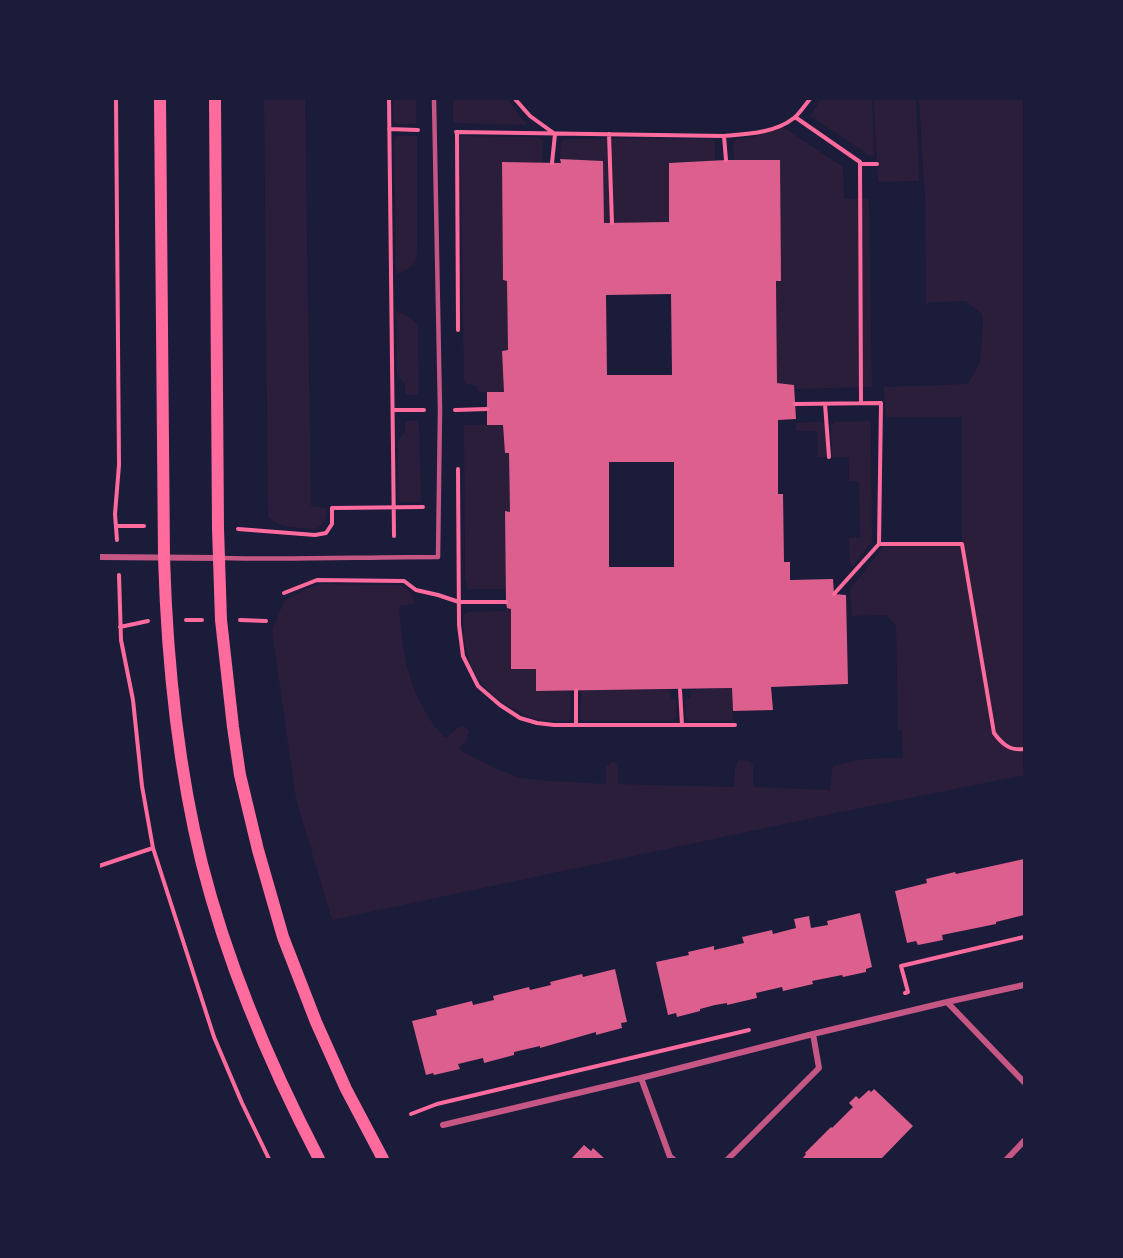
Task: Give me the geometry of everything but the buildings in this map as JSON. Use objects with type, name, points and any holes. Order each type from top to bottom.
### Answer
[{"type":"main road","points":[[160,99],[164,557],[166,620],[173,700],[188,798],[213,903],[234,967],[264,1044],[294,1112],[319,1159]]},
{"type":"main road","points":[[215,99],[221,620],[240,775],[258,850],[283,937],[320,1031],[346,1089],[383,1159]]},
{"type":"street","points":[[99,557],[219,558]]},
{"type":"street","points":[[443,1125],[1024,985]]},
{"type":"street","points":[[947,1002],[1024,1082]]},
{"type":"street","points":[[728,1159],[819,1068],[813,1034]]},
{"type":"street","points":[[641,1078],[670,1157],[673,1159]]},
{"type":"street","points":[[1007,1159],[1024,1141]]},
{"type":"lane","points":[[219,558],[281,560],[438,557],[440,410],[434,99]]},
{"type":"path","points":[[389,99],[394,536]]},
{"type":"path","points":[[515,99],[530,116],[555,134]]},
{"type":"path","points":[[389,129],[724,136],[776,128],[795,117],[810,99]]},
{"type":"path","points":[[795,117],[860,162],[861,403]]},
{"type":"path","points":[[457,132],[458,333]]},
{"type":"path","points":[[552,163],[555,134]]},
{"type":"path","points":[[609,134],[612,223]]},
{"type":"path","points":[[724,136],[726,160]]},
{"type":"path","points":[[860,164],[877,164]]},
{"type":"path","points":[[458,400],[458,421]]},
{"type":"path","points":[[795,404],[881,403],[879,544],[834,594]]},
{"type":"path","points":[[825,404],[830,457]]},
{"type":"path","points":[[458,466],[459,625],[463,656],[478,686],[520,718],[537,723],[735,726]]},
{"type":"path","points":[[278,532],[315,535],[326,533],[332,524],[332,508],[439,506]]},
{"type":"path","points":[[879,544],[962,544],[994,733],[1000,742],[1011,749],[1024,749]]},
{"type":"path","points":[[284,592],[317,580],[404,581],[416,590],[459,602],[506,602]]},
{"type":"path","points":[[120,627],[143,621],[166,620],[266,621]]},
{"type":"path","points":[[576,690],[576,725]]},
{"type":"path","points":[[680,690],[682,725]]},
{"type":"path","points":[[99,866],[153,848]]},
{"type":"path","points":[[896,995],[908,992],[901,966],[1024,937]]},
{"type":"path","points":[[411,1114],[437,1104],[759,1028]]},
{"type":"shaded area","points":[[264,99],[305,99],[311,506],[327,508],[323,524],[314,529],[283,525],[268,516]]},
{"type":"shaded area","points":[[393,99],[416,99],[416,124],[396,124]]},
{"type":"shaded area","points":[[453,99],[507,99],[527,125],[453,123]]},
{"type":"shaded area","points":[[821,99],[872,99],[874,156],[867,155],[810,116]]},
{"type":"shaded area","points":[[874,99],[916,99],[919,181],[878,182]]},
{"type":"shaded area","points":[[919,99],[1024,99],[1024,775],[332,920],[296,799],[272,631],[284,601],[305,589],[322,584],[401,585],[408,590],[413,597],[414,604],[399,606],[403,642],[410,676],[423,709],[445,738],[459,727],[465,727],[469,731],[467,739],[459,748],[465,753],[520,778],[606,784],[606,767],[611,762],[616,763],[618,769],[618,784],[734,787],[738,760],[749,761],[753,765],[753,787],[830,790],[832,769],[836,765],[864,759],[903,758],[902,731],[898,729],[896,625],[886,615],[852,616],[850,589],[885,545],[962,544],[962,417],[886,417],[884,387],[968,384],[980,362],[983,323],[982,314],[965,301],[926,303],[925,199]]},
{"type":"shaded area","points":[[783,127],[843,167],[844,199],[869,199],[872,387],[794,389],[794,385],[777,383],[776,281],[734,161],[733,144],[736,139],[753,137]]},
{"type":"shaded area","points":[[397,136],[417,136],[417,253],[410,267],[396,274],[394,139]]},
{"type":"shaded area","points":[[460,136],[538,137],[543,140],[542,163],[502,162],[503,280],[507,281],[508,350],[502,351],[504,392],[478,392],[477,386],[467,384],[464,379]]},
{"type":"shaded area","points":[[564,139],[712,139],[715,142],[715,161],[669,163],[669,222],[604,223],[603,161],[560,159],[561,142]]},
{"type":"shaded area","points":[[396,312],[409,317],[418,327],[419,395],[405,395],[405,384],[397,375]]},
{"type":"shaded area","points":[[419,420],[421,502],[400,502],[398,498],[398,440],[405,432],[405,421]]},
{"type":"shaded area","points":[[871,421],[872,542],[854,565],[850,565],[849,538],[860,537],[859,481],[849,481],[849,457],[832,457],[831,425],[835,422]]},
{"type":"shaded area","points":[[821,422],[825,426],[826,457],[818,457],[817,431],[796,431],[796,423]]},
{"type":"shaded area","points":[[464,425],[503,425],[505,453],[509,453],[510,512],[505,512],[506,589],[468,589],[465,578]]},
{"type":"shaded area","points":[[507,608],[511,609],[536,669],[536,691],[570,691],[571,718],[568,721],[535,719],[522,713],[489,692],[474,670],[465,645],[463,615],[467,612],[506,611]]},
{"type":"shaded area","points":[[732,688],[733,721],[690,721],[686,717],[685,700],[691,697],[691,690]]},
{"type":"shaded area","points":[[581,690],[669,690],[671,698],[676,700],[677,716],[673,721],[583,721],[580,718]]}]
